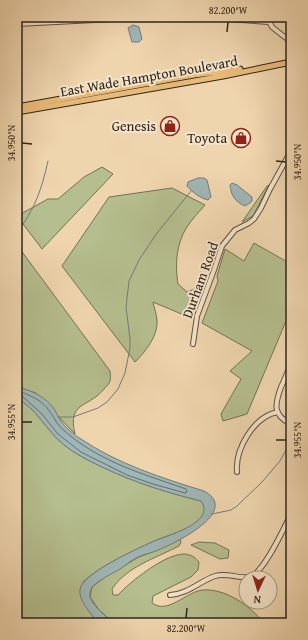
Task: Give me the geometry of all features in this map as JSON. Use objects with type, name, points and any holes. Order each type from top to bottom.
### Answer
[{"type":"main road","name":"East Wade Hampton Boulevard","points":[[17,107],[99,95],[291,62]]},
{"type":"main road","name":"East Wade Hampton Boulevard","points":[[17,112],[99,95]]},
{"type":"street","points":[[49,17],[51,22]]},
{"type":"street","points":[[17,24],[153,17]]},
{"type":"street","points":[[198,17],[269,22]]},
{"type":"street","points":[[267,17],[272,27],[291,42]]},
{"type":"street","name":"Durham Road","points":[[193,344],[200,307],[222,246],[235,230],[254,219],[262,208],[270,189],[291,151]]},
{"type":"street","points":[[291,363],[277,397],[276,404],[278,412],[284,420],[291,424]]},
{"type":"street","points":[[237,472],[236,462],[250,430],[265,418],[278,412]]},
{"type":"street","points":[[170,595],[178,594],[191,589],[218,575],[224,574],[250,577],[255,575],[264,565],[291,514]]},
{"type":"green space","points":[[102,167],[113,174],[42,249],[17,216],[48,199],[58,199],[84,177]]},
{"type":"green space","points":[[269,185],[253,216],[242,222],[267,186]]},
{"type":"green space","points":[[172,188],[205,205],[191,221],[183,234],[177,255],[178,284],[187,292],[204,285],[191,318],[153,302],[157,319],[157,327],[147,349],[135,362],[62,266],[109,197]]},
{"type":"green space","points":[[254,243],[291,264],[291,309],[247,414],[223,421],[221,414],[241,379],[230,371],[252,351],[202,323],[218,281],[217,276],[225,249],[244,261]]},
{"type":"green space","points":[[17,245],[110,371],[110,382],[98,395],[77,410],[73,423],[75,434],[36,393],[17,387]]},
{"type":"green space","points":[[17,398],[36,414],[63,444],[82,457],[115,473],[163,491],[201,501],[204,506],[203,515],[193,525],[152,542],[116,560],[98,570],[83,582],[98,623],[28,623],[17,616]]},
{"type":"green space","points":[[180,539],[181,542],[179,546],[142,564],[125,575],[112,589],[113,595],[118,595],[139,576],[158,564],[175,555],[183,554],[194,557],[199,562],[198,570],[191,577],[153,596],[152,603],[158,606],[164,606],[178,601],[197,591],[211,590],[237,599],[238,610],[252,610],[263,623],[114,623],[99,610],[90,597],[92,587],[105,577],[139,557]]},
{"type":"green space","points":[[199,542],[215,543],[229,550],[228,558],[220,559],[191,545]]},
{"type":"water","points":[[133,25],[139,27],[142,39],[139,42],[132,42],[128,28]]},
{"type":"water","points":[[198,178],[204,178],[207,180],[211,197],[208,200],[196,194],[187,186],[188,182]]},
{"type":"water","points":[[232,183],[237,185],[252,197],[252,201],[250,203],[245,206],[236,200],[230,185]]},
{"type":"water","points":[[17,387],[31,391],[44,398],[53,407],[67,428],[95,448],[141,470],[204,491],[213,499],[215,508],[210,517],[190,534],[156,551],[135,558],[92,587],[90,597],[92,601],[100,611],[114,623],[98,623],[96,621],[85,606],[81,597],[80,589],[83,583],[90,576],[112,562],[152,542],[187,528],[196,522],[202,516],[204,509],[201,501],[163,491],[115,473],[77,454],[57,438],[30,408],[17,398]]},
{"type":"waterway","points":[[17,232],[29,215],[37,198],[48,161]]},
{"type":"waterway","points":[[59,417],[73,417],[98,408],[107,402],[118,389],[125,373],[130,348],[126,307],[129,281],[139,260],[157,233],[191,191]]},
{"type":"waterway","points":[[212,514],[231,510],[262,482],[280,461],[287,448],[287,430]]},
{"type":"place","name":"Genesis","points":[[170,126]]},
{"type":"place","name":"Toyota","points":[[241,138]]}]
